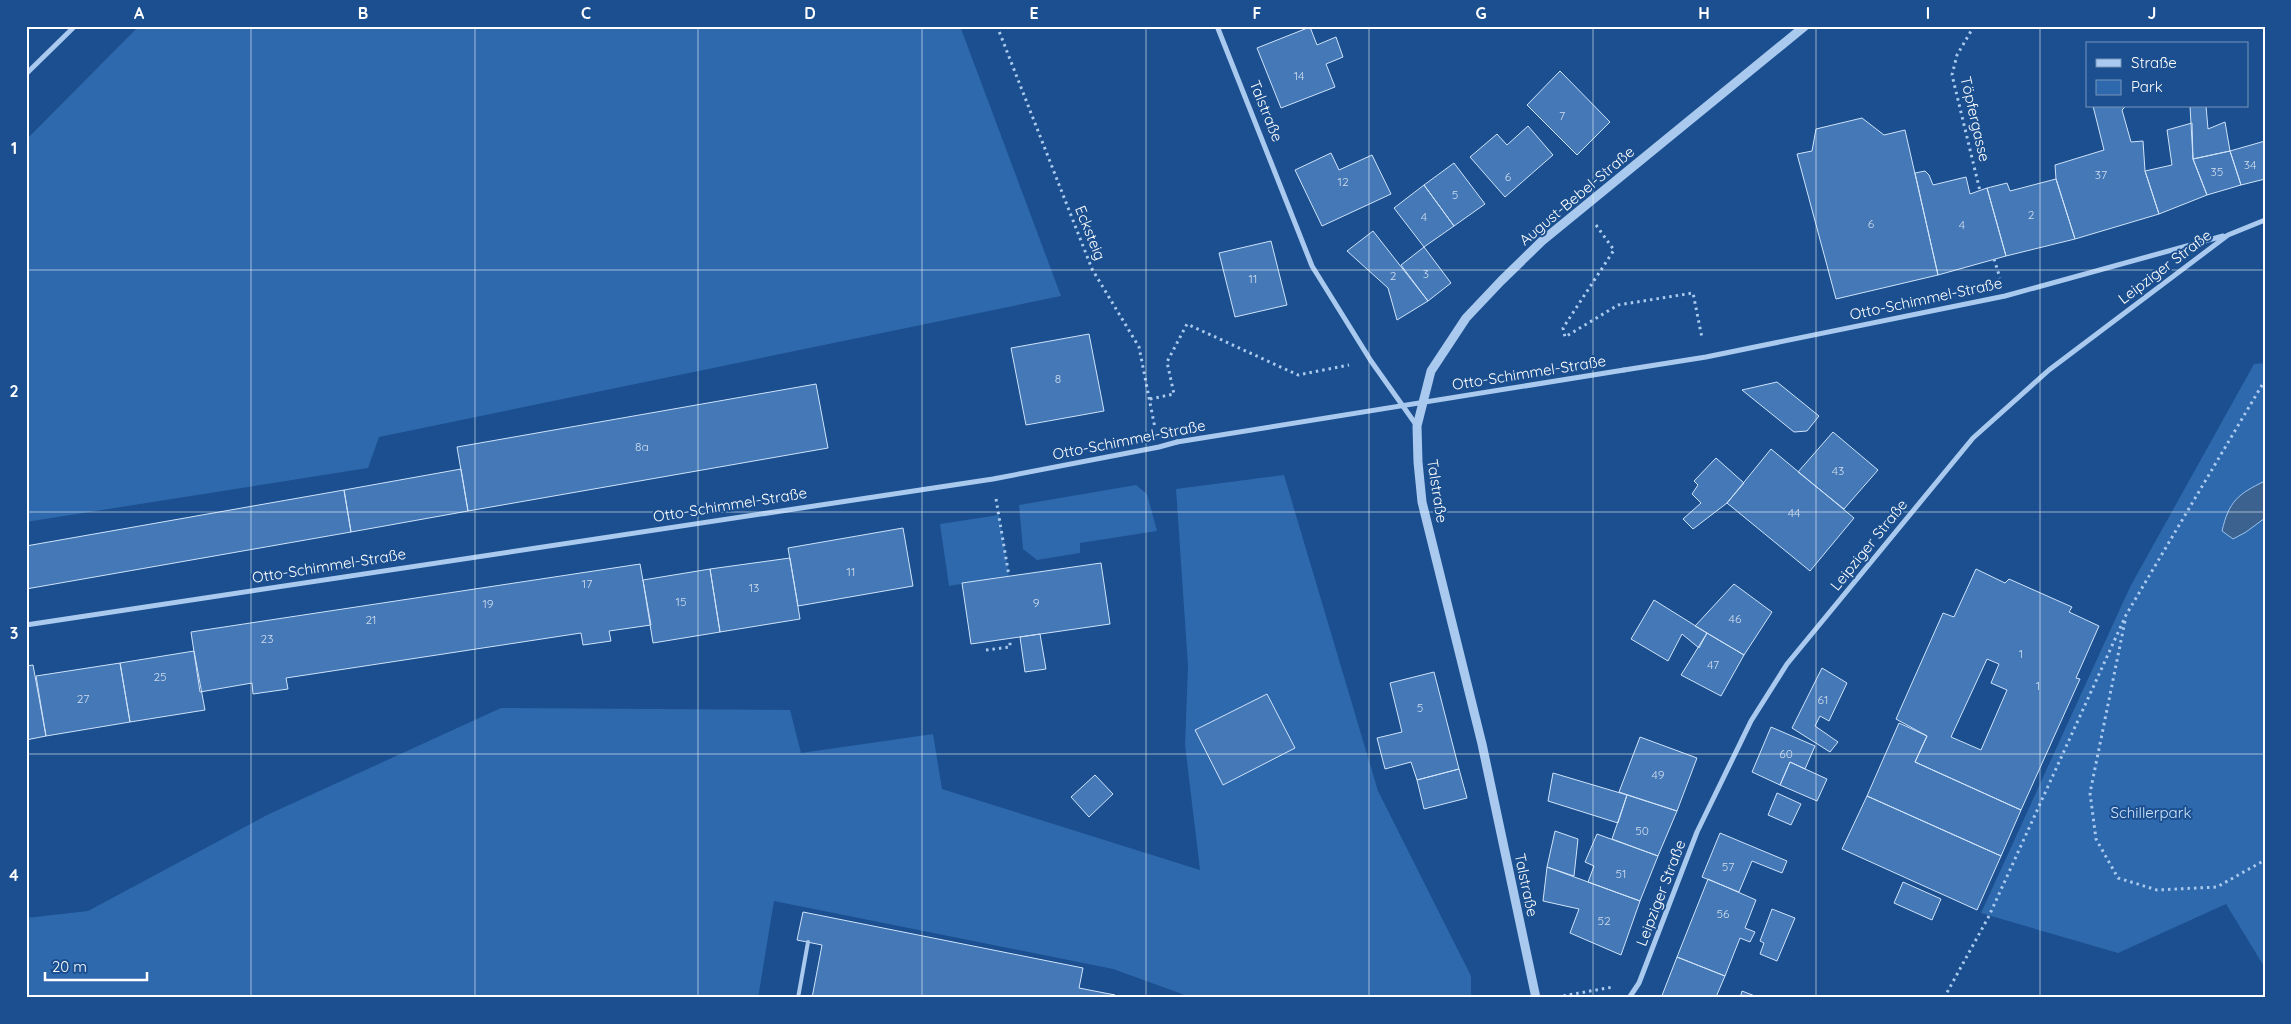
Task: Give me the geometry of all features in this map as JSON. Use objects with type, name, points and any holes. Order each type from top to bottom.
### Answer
[{"type":"street","points":[[26,74],[75,26]]},
{"type":"street","name":"Talstraße","points":[[1218,26],[1312,266],[1371,361],[1417,426],[1422,502],[1482,744],[1536,998]]},
{"type":"street","name":"August-Bebel-Straße","points":[[1417,426],[1431,371],[1466,318],[1501,281],[1542,241],[1805,26]]},
{"type":"street","name":"Leipziger Straße","points":[[1630,998],[1639,983],[1697,832],[1751,721],[1787,664],[1973,438],[2049,370],[2228,235],[2265,220]]},
{"type":"street","name":"Otto-Schimmel-Straße","points":[[26,625],[993,478],[1177,442],[1706,357],[2004,296],[2228,235]]},
{"type":"lane","points":[[798,998],[808,942]]},
{"type":"path","name":"Ecksteig","points":[[996,26],[1092,269],[1139,347],[1159,447]]},
{"type":"path","name":"Töpfergasse","points":[[1974,26],[1957,54],[1952,74],[1980,191]]},
{"type":"path","points":[[1598,229],[1614,250],[1563,328],[1566,336],[1618,305],[1694,293],[1706,357]]},
{"type":"path","points":[[1150,399],[1174,394],[1168,362],[1187,324],[1298,375],[1371,361]]},
{"type":"path","points":[[1944,998],[1989,916],[2126,615],[2265,380]]},
{"type":"path","points":[[993,478],[1009,576]]},
{"type":"path","points":[[2126,615],[2090,794],[2096,839],[2109,863],[2118,878],[2157,890],[2217,887],[2265,860]]},
{"type":"path","points":[[986,650],[1010,647],[1010,638]]},
{"type":"path","points":[[1552,998],[1639,983]]},
{"type":"green space","points":[[139,26],[960,26],[1061,296],[379,437],[368,468],[26,522],[26,140]]},
{"type":"green space","name":"Schillerpark","points":[[2265,363],[2265,968],[2226,904],[2118,953],[1981,913],[2130,587],[2254,364]]},
{"type":"green space","points":[[1284,475],[1378,791],[1471,976],[1471,998],[1193,998],[1113,969],[774,901],[758,998],[26,998],[26,918],[88,911],[267,815],[501,708],[790,710],[801,753],[933,734],[942,789],[1200,870],[1185,745],[1188,666],[1176,489]]},
{"type":"green space","points":[[1136,485],[1147,494],[1157,531],[1080,543],[1080,553],[1037,560],[1023,549],[1019,505]]},
{"type":"green space","points":[[999,515],[1009,576],[949,586],[940,524]]},
{"type":"shaded area","points":[[2265,481],[2265,518],[2233,539],[2222,531],[2228,512],[2241,495]]},
{"type":"building","points":[[1310,27],[1317,45],[1336,37],[1343,57],[1326,64],[1335,87],[1281,108],[1257,48]]},
{"type":"building","points":[[1560,71],[1610,122],[1577,155],[1527,105]]},
{"type":"building","points":[[2094,108],[2124,108],[2122,110],[2131,142],[2143,141],[2145,171],[2159,214],[2075,239],[2056,179],[2055,165],[2104,150]]},
{"type":"building","points":[[2190,108],[2206,108],[2208,129],[2225,122],[2230,151],[2193,159]]},
{"type":"building","points":[[1862,118],[1884,135],[1905,130],[1938,275],[1836,299],[1797,154],[1812,151],[1816,129]]},
{"type":"building","points":[[2192,123],[2193,159],[2207,195],[2159,214],[2145,171],[2172,165],[2167,130]]},
{"type":"building","points":[[1528,126],[1553,155],[1505,197],[1470,157],[1497,134],[1507,145]]},
{"type":"building","points":[[2265,141],[2265,179],[2241,185],[2230,151]]},
{"type":"building","points":[[2230,151],[2241,185],[2207,195],[2193,159]]},
{"type":"building","points":[[1331,153],[1339,170],[1372,155],[1391,194],[1322,226],[1295,170]]},
{"type":"building","points":[[1454,163],[1485,204],[1454,226],[1424,185]]},
{"type":"building","points":[[1925,171],[1933,185],[1966,177],[1970,194],[1987,188],[2006,256],[1938,275],[1915,173]]},
{"type":"building","points":[[2056,179],[2075,239],[2006,256],[1987,188],[2007,183],[2010,191]]},
{"type":"building","points":[[1424,185],[1454,226],[1424,247],[1394,208]]},
{"type":"building","points":[[1373,231],[1428,301],[1397,320],[1388,288],[1347,251]]},
{"type":"building","points":[[1271,241],[1287,305],[1235,317],[1219,253]]},
{"type":"building","points":[[1424,247],[1451,283],[1428,301],[1401,265]]},
{"type":"building","points":[[1089,334],[1104,411],[1026,425],[1011,348]]},
{"type":"building","points":[[1777,382],[1819,416],[1807,431],[1794,432],[1742,390]]},
{"type":"building","points":[[816,384],[828,448],[468,511],[457,447]]},
{"type":"building","points":[[1833,432],[1878,470],[1844,509],[1798,472]]},
{"type":"building","points":[[1771,449],[1854,518],[1810,571],[1727,503]]},
{"type":"building","points":[[1716,458],[1744,483],[1727,503],[1693,529],[1683,519],[1701,503],[1692,494],[1698,485],[1694,481]]},
{"type":"building","points":[[461,469],[468,511],[351,532],[344,490]]},
{"type":"building","points":[[344,490],[351,532],[26,589],[26,546]]},
{"type":"building","points":[[903,528],[913,586],[798,606],[788,548]]},
{"type":"building","points":[[790,558],[800,619],[720,632],[710,569]]},
{"type":"building","points":[[1101,563],[1110,624],[971,644],[962,583]]},
{"type":"building","points":[[640,564],[651,625],[609,631],[611,641],[583,645],[581,633],[286,678],[288,689],[253,694],[252,683],[200,692],[191,632]]},
{"type":"building","points":[[710,569],[720,632],[653,643],[643,580]]},
{"type":"building","points":[[1976,569],[2005,583],[2009,579],[2072,607],[2069,612],[2099,626],[2076,678],[2080,679],[2021,810],[1915,762],[1927,736],[1896,719],[1943,613],[1954,617]],"holes":[[[1987,659],[1999,664],[1991,683],[2007,690],[1981,750],[1951,737]]]},
{"type":"building","points":[[1734,584],[1772,612],[1744,655],[1695,626]]},
{"type":"building","points":[[1654,600],[1707,633],[1699,648],[1682,634],[1668,661],[1631,639]]},
{"type":"building","points":[[1707,633],[1744,655],[1721,696],[1681,675]]},
{"type":"building","points":[[1040,634],[1046,669],[1025,672],[1020,637]]},
{"type":"building","points":[[194,651],[205,710],[130,722],[120,663]]},
{"type":"building","points":[[120,663],[130,722],[46,736],[36,676]]},
{"type":"building","points":[[33,665],[46,736],[26,740],[26,666]]},
{"type":"building","points":[[1822,668],[1847,683],[1829,721],[1820,716],[1815,726],[1838,742],[1830,752],[1792,728]]},
{"type":"building","points":[[1434,672],[1459,769],[1417,780],[1411,762],[1385,769],[1377,738],[1402,732],[1390,683]]},
{"type":"building","points":[[1267,694],[1295,748],[1223,785],[1195,730]]},
{"type":"building","points":[[1899,723],[1927,736],[1915,762],[2021,810],[2001,856],[1867,796]]},
{"type":"building","points":[[1771,727],[1815,746],[1805,769],[1790,762],[1780,785],[1752,772]]},
{"type":"building","points":[[1640,737],[1697,758],[1677,811],[1619,792]]},
{"type":"building","points":[[1790,762],[1827,779],[1817,801],[1780,785]]},
{"type":"building","points":[[1459,769],[1467,798],[1424,809],[1417,780]]},
{"type":"building","points":[[1553,773],[1627,795],[1618,823],[1548,801]]},
{"type":"building","points":[[1095,775],[1113,794],[1089,817],[1071,797]]},
{"type":"building","points":[[1777,793],[1801,804],[1791,825],[1768,815]]},
{"type":"building","points":[[1627,795],[1677,811],[1658,856],[1612,839]]},
{"type":"building","points":[[1867,796],[2001,856],[1977,910],[1842,849]]},
{"type":"building","points":[[1555,831],[1578,839],[1574,876],[1547,867]]},
{"type":"building","points":[[1720,833],[1787,861],[1782,873],[1752,861],[1739,892],[1702,877]]},
{"type":"building","points":[[1597,834],[1658,856],[1640,901],[1588,882],[1594,866],[1585,862]]},
{"type":"building","points":[[1547,867],[1640,901],[1621,955],[1570,933],[1579,909],[1543,901]]},
{"type":"building","points":[[1708,879],[1756,900],[1745,928],[1755,932],[1750,942],[1740,938],[1725,976],[1677,957]]},
{"type":"building","points":[[1903,882],[1941,899],[1932,920],[1894,903]]},
{"type":"building","points":[[1772,909],[1795,918],[1777,961],[1760,954],[1764,943],[1760,941]]},
{"type":"building","points":[[803,912],[1083,968],[1079,988],[1115,995],[1114,998],[812,998],[822,945],[797,940]]},
{"type":"building","points":[[1677,957],[1725,976],[1716,997],[1718,998],[1661,998]]},
{"type":"building","points":[[1742,991],[1760,998],[1740,998]]}]
